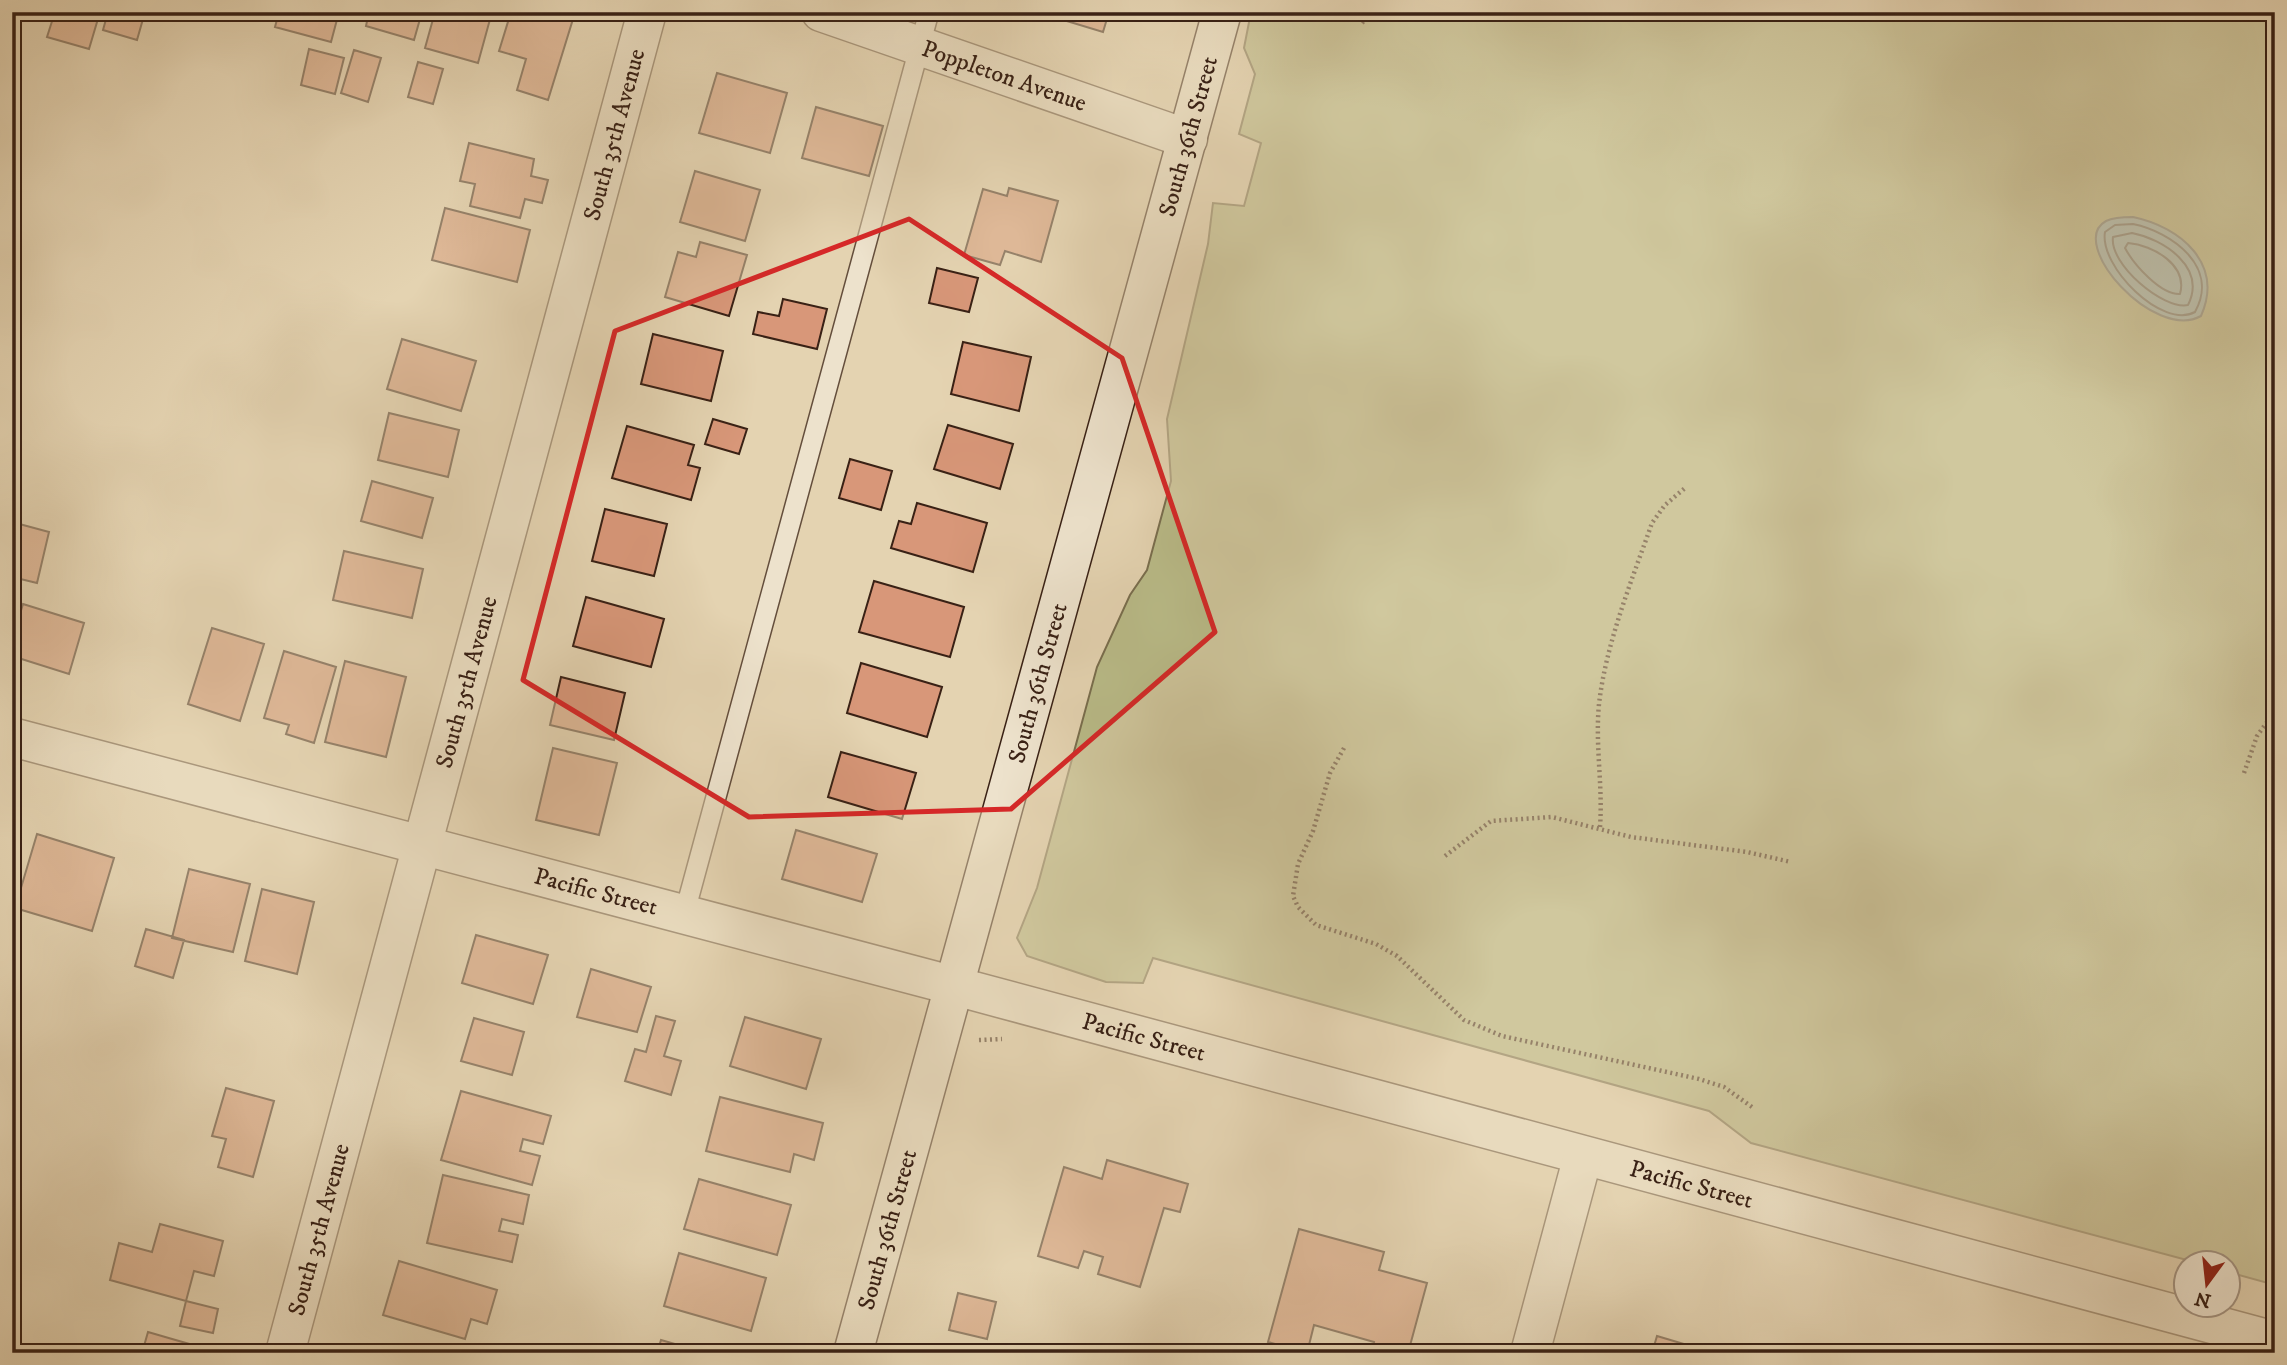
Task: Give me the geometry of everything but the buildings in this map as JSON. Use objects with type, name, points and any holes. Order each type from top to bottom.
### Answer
[{"type":"street","name":"South 35th Avenue","points":[[285,1353],[647,12]]},
{"type":"street","name":"Poppleton Avenue","points":[[821,12],[924,29],[1188,139]]},
{"type":"street","name":"South 36th Street","points":[[853,1353],[1222,12]]},
{"type":"street","name":"Pacific Street","points":[[12,737],[956,986],[1583,1156],[2215,1339],[2275,1341]]},
{"type":"street","points":[[1530,1353],[1583,1156]]},
{"type":"lane","points":[[684,915],[924,29]]},
{"type":"path","points":[[1362,23],[1372,12]]},
{"type":"path","points":[[1600,827],[1602,804],[1598,728],[1607,668],[1652,523],[1665,505],[1685,488]]},
{"type":"path","points":[[2275,603],[2275,632]]},
{"type":"path","points":[[2244,773],[2258,736],[2275,710]]},
{"type":"path","points":[[1344,748],[1330,773],[1313,831],[1298,864],[1293,896],[1306,918],[1331,931],[1376,944],[1397,956],[1464,1020],[1483,1029],[1502,1036],[1699,1079],[1724,1087],[1752,1107]]},
{"type":"path","points":[[1445,856],[1491,821],[1552,817],[1631,837],[1747,852],[1791,862]]},
{"type":"path","points":[[977,1040],[989,1040]]},
{"type":"highlighted area","points":[[909,219],[1122,358],[1215,632],[1011,809],[749,817],[523,680],[615,331]]},
{"type":"green space","points":[[1251,12],[2275,12],[2275,1285],[2242,1276],[2242,1250],[2172,1250],[2172,1256],[1751,1143],[1709,1111],[1153,958],[1143,983],[1106,982],[1027,956],[1017,938],[1037,888],[1097,667],[1130,595],[1147,570],[1171,481],[1167,419],[1208,244],[1213,203],[1244,206],[1261,143],[1239,134],[1255,74],[1244,48]]},
{"type":"water","points":[[2133,217],[2167,229],[2194,251],[2207,280],[2207,297],[2201,316],[2182,320],[2161,315],[2140,303],[2106,268],[2097,249],[2097,232],[2106,221]]}]
